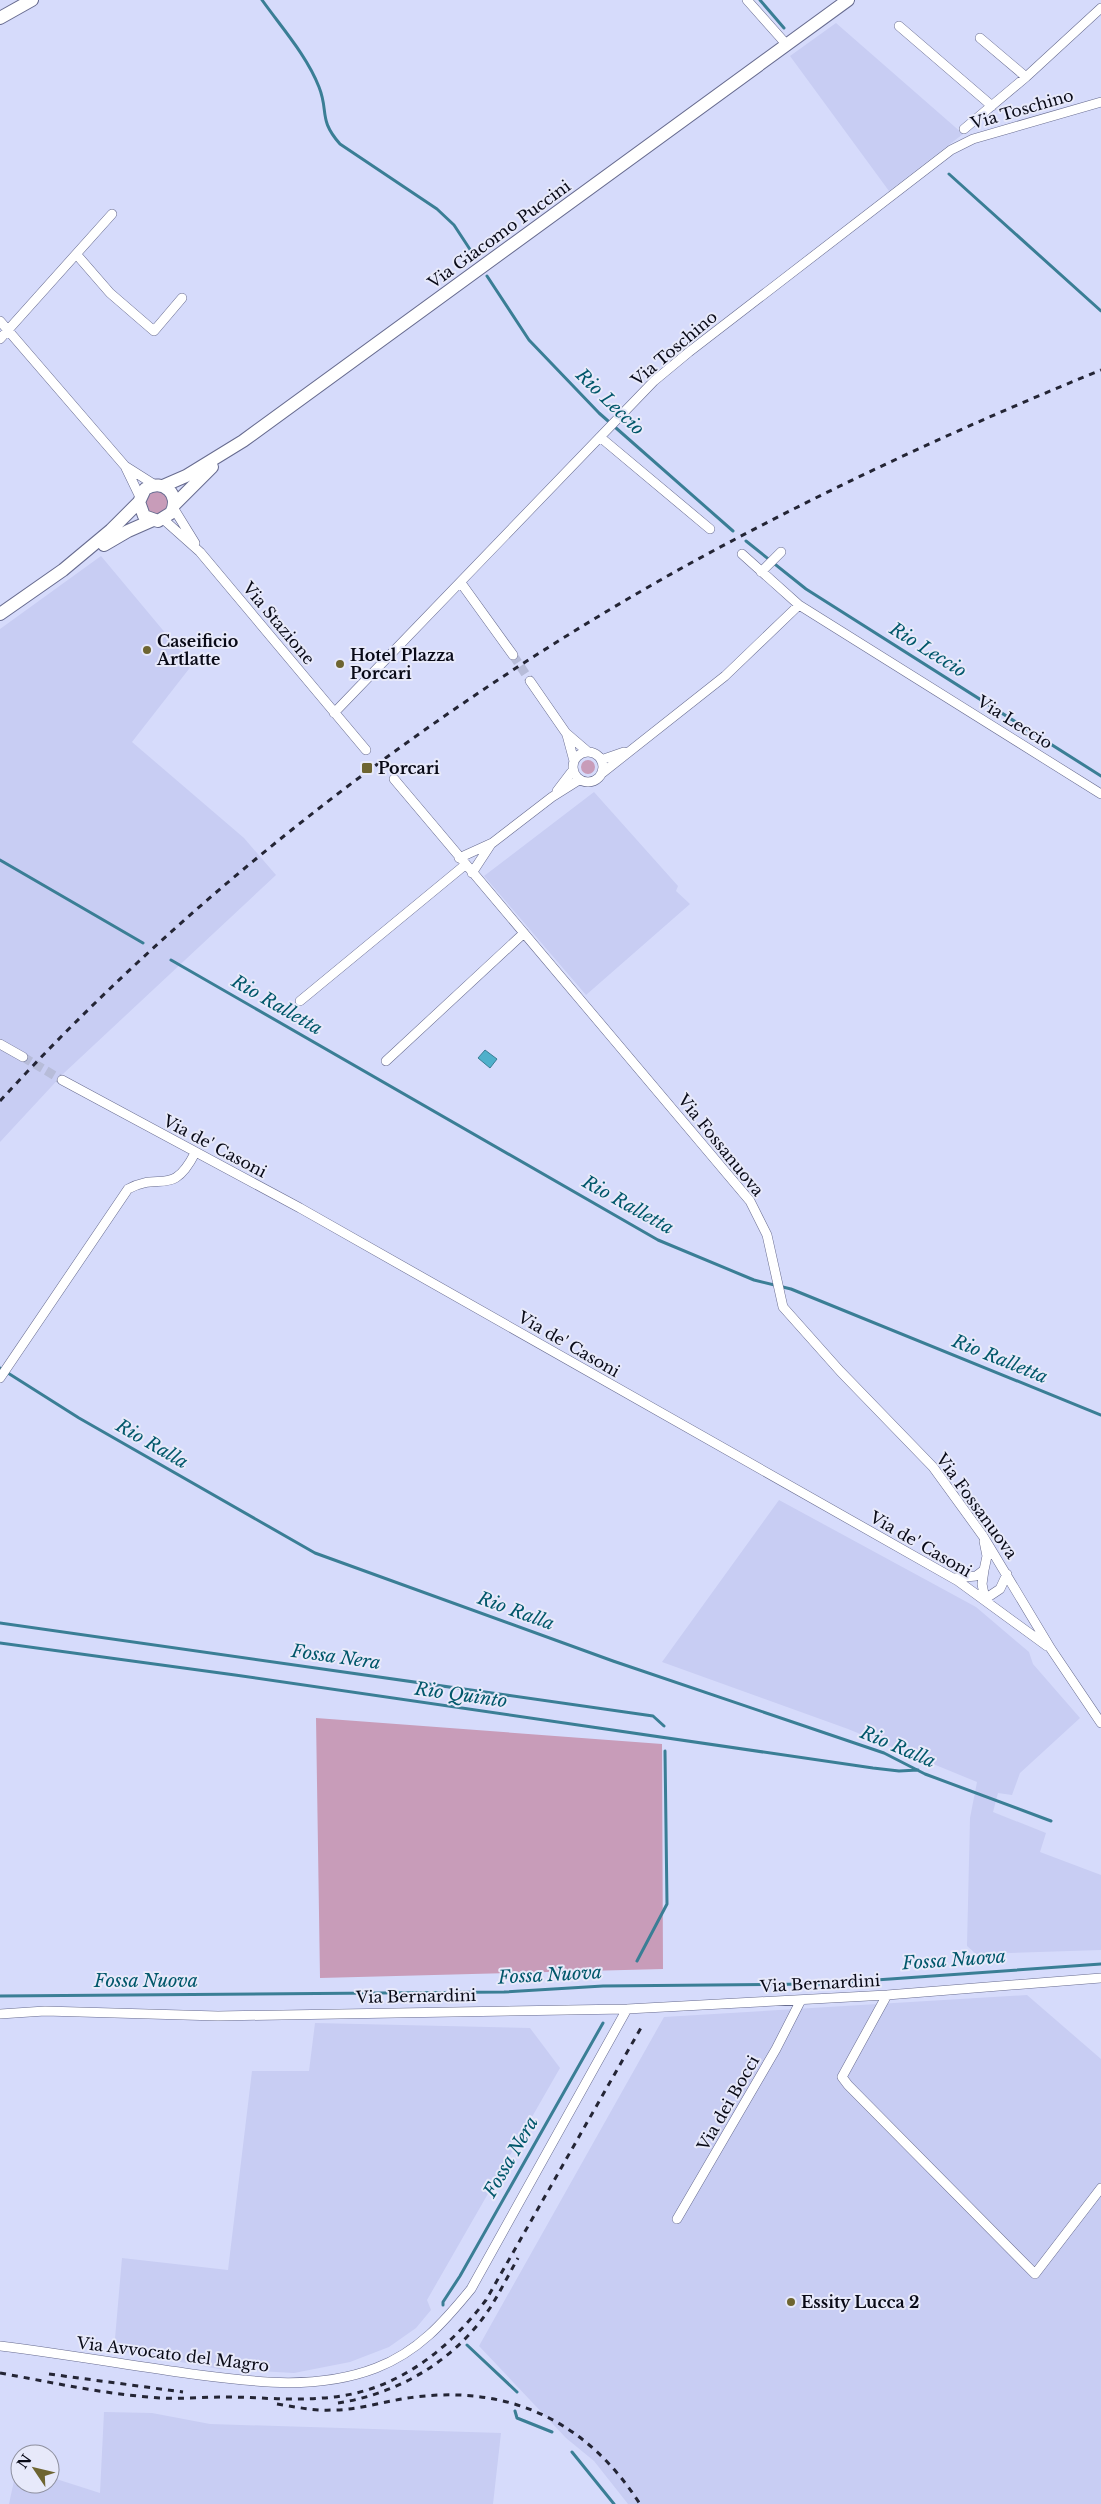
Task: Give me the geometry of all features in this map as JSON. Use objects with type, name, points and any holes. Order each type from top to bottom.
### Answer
[{"type":"main road","points":[[0,18],[32,0]]},
{"type":"main road","name":"Via Giacomo Puccini","points":[[159,485],[186,476],[243,441],[848,0]]},
{"type":"main road","points":[[0,614],[63,570],[118,536],[158,520],[174,506],[198,479],[243,441]]},
{"type":"main road","points":[[63,570],[118,524],[139,500],[145,489],[159,485],[173,495],[174,506]]},
{"type":"main road","points":[[139,500],[144,516],[158,520]]},
{"type":"street","points":[[747,0],[787,45]]},
{"type":"street","points":[[964,130],[1026,77],[1101,8]]},
{"type":"street","points":[[899,26],[992,106]]},
{"type":"street","points":[[980,38],[1026,77]]},
{"type":"street","name":"Via Toschino","points":[[334,713],[654,381],[689,352],[951,150],[973,139],[1101,102]]},
{"type":"street","points":[[0,340],[112,214]]},
{"type":"street","points":[[77,255],[110,293],[154,332],[182,298]]},
{"type":"street","points":[[0,321],[125,466],[139,500]]},
{"type":"street","points":[[600,437],[710,529]]},
{"type":"street","points":[[125,466],[159,485]]},
{"type":"street","points":[[174,506],[200,552]]},
{"type":"street","name":"Via Stazione","points":[[158,520],[200,552],[366,750]]},
{"type":"street","name":"Via Leccio","points":[[742,554],[799,605],[1101,794]]},
{"type":"street","points":[[761,572],[778,554]]},
{"type":"street","points":[[462,582],[513,655]]},
{"type":"street","points":[[300,1001],[462,862],[492,843],[552,797],[579,780],[594,781],[629,750],[725,676],[799,605]]},
{"type":"street","points":[[530,681],[566,733],[587,752]]},
{"type":"street","points":[[566,733],[573,766],[579,780]]},
{"type":"street","points":[[601,760],[629,750]]},
{"type":"street","points":[[552,797],[580,753],[595,754],[601,760],[601,774]]},
{"type":"street","name":"Via Fossanuova","points":[[394,779],[462,862],[524,932],[750,1201],[767,1235],[783,1307],[803,1332],[933,1467],[983,1536],[1052,1649],[1101,1723]]},
{"type":"street","points":[[472,873],[492,843]]},
{"type":"street","points":[[386,1061],[524,932]]},
{"type":"street","points":[[0,1044],[24,1057]]},
{"type":"street","name":"Via de' Casoni","points":[[62,1080],[300,1208],[952,1578],[985,1599],[1052,1649]]},
{"type":"street","points":[[0,1378],[128,1189],[139,1183],[168,1182],[174,1179],[188,1166],[195,1153]]},
{"type":"street","points":[[983,1536],[987,1556],[982,1584],[985,1599],[1000,1589],[1007,1574]]},
{"type":"street","points":[[952,1578],[976,1576],[984,1570]]},
{"type":"street","name":"Via Bernardini","points":[[0,2014],[64,2011],[218,2016],[627,2008],[886,1995],[1101,1978]]},
{"type":"street","points":[[886,1995],[842,2077],[1035,2274],[1101,2188]]},
{"type":"street","name":"Via dei Bocci","points":[[677,2219],[776,2049],[801,2000]]},
{"type":"street","name":"Via Avvocato del Magro","points":[[0,2346],[259,2382],[311,2383],[350,2376],[378,2367],[407,2351],[439,2328],[471,2288],[627,2008]]},
{"type":"shaded area","points":[[836,23],[963,134],[889,191],[790,56]]},
{"type":"shaded area","points":[[157,492],[165,495],[168,503],[165,511],[157,514],[149,511],[146,503],[149,495]]},
{"type":"shaded area","points":[[101,556],[192,665],[132,742],[244,838],[276,875],[64,1073],[0,1142],[0,629]]},
{"type":"shaded area","points":[[585,760],[591,760],[595,767],[591,774],[585,774],[581,770],[581,764]]},
{"type":"shaded area","points":[[594,792],[678,886],[676,891],[690,904],[586,995],[484,876]]},
{"type":"shaded area","points":[[485,1050],[497,1059],[490,1068],[478,1058]]},
{"type":"shaded area","points":[[779,1500],[976,1607],[1029,1652],[1033,1664],[1080,1718],[1020,1773],[1012,1795],[998,1793],[993,1812],[1046,1833],[1040,1852],[1101,1875],[1101,1950],[976,1954],[967,1946],[970,1818],[977,1782],[848,1729],[662,1662]]},
{"type":"shaded area","points":[[316,1718],[662,1744],[663,1969],[320,1978]]},
{"type":"shaded area","points":[[1027,1995],[1101,2059],[1101,2504],[628,2504],[594,2461],[566,2438],[479,2346],[664,2017]]},
{"type":"shaded area","points":[[315,2023],[530,2028],[560,2068],[427,2300],[431,2310],[416,2328],[389,2347],[350,2362],[294,2373],[219,2369],[114,2350],[122,2258],[228,2270],[252,2071],[309,2071]]},
{"type":"shaded area","points":[[104,2412],[152,2413],[210,2424],[501,2433],[493,2504],[9,2504],[11,2494],[60,2494],[60,2480],[100,2493]]},
{"type":"waterway","name":"Rio Leccio","points":[[262,0],[308,64],[322,96],[326,122],[340,144],[437,209],[454,225],[473,254]]},
{"type":"waterway","points":[[760,0],[784,28]]},
{"type":"waterway","points":[[949,174],[1101,311]]},
{"type":"waterway","name":"Rio Leccio","points":[[487,276],[529,340],[599,413],[733,531]]},
{"type":"waterway","name":"Rio Leccio","points":[[746,541],[806,589],[1101,776]]},
{"type":"waterway","name":"Rio Ralletta","points":[[0,860],[143,943]]},
{"type":"waterway","name":"Rio Ralletta","points":[[171,960],[658,1240],[754,1280],[791,1289],[1101,1415]]},
{"type":"waterway","name":"Rio Ralla","points":[[0,1368],[79,1418],[315,1553],[613,1661],[884,1753],[925,1774],[1051,1821]]},
{"type":"waterway","name":"Fossa Nera","points":[[0,1623],[653,1716],[664,1726]]},
{"type":"waterway","name":"Rio Quinto","points":[[0,1643],[235,1675],[873,1768],[899,1771],[918,1770]]},
{"type":"waterway","name":"Fossa Nera","points":[[637,1961],[667,1904],[665,1751]]},
{"type":"waterway","name":"Fossa Nuova","points":[[0,1996],[504,1992],[603,1986],[819,1984],[1101,1964]]},
{"type":"waterway","name":"Fossa Nera","points":[[443,2305],[603,2023]]},
{"type":"waterway","name":"Fossa Nera","points":[[467,2345],[517,2392]]},
{"type":"waterway","name":"Fossa Nera","points":[[515,2411],[517,2418],[552,2432]]},
{"type":"waterway","name":"Fossa Nera","points":[[572,2452],[614,2504]]},
{"type":"tunnel","points":[[513,655],[530,681]]},
{"type":"tunnel","points":[[23,1057],[62,1080]]},
{"type":"railway","points":[[0,1101],[75,1023],[154,947],[237,875],[323,805],[412,739],[503,677],[595,618],[739,537],[944,437],[1101,370]]},
{"type":"railway","points":[[0,2373],[112,2393],[168,2398],[323,2398],[348,2395],[394,2379],[435,2353],[453,2337],[486,2300],[642,2026]]},
{"type":"railway","points":[[338,2403],[382,2392],[424,2372],[443,2359],[476,2327],[490,2308],[518,2258]]},
{"type":"railway","points":[[49,2374],[183,2392]]},
{"type":"railway","points":[[277,2404],[312,2409],[343,2410],[415,2397],[450,2395],[484,2397],[515,2404],[544,2416],[572,2431],[597,2451],[640,2504]]},
{"type":"place","name":"Caseificio Artlatte","points":[[147,650]]},
{"type":"place","name":"Hotel Plazza Porcari","points":[[340,664]]},
{"type":"place","name":"Porcari","points":[[367,768]]},
{"type":"place","name":"Essity Lucca 2","points":[[791,2302]]}]
